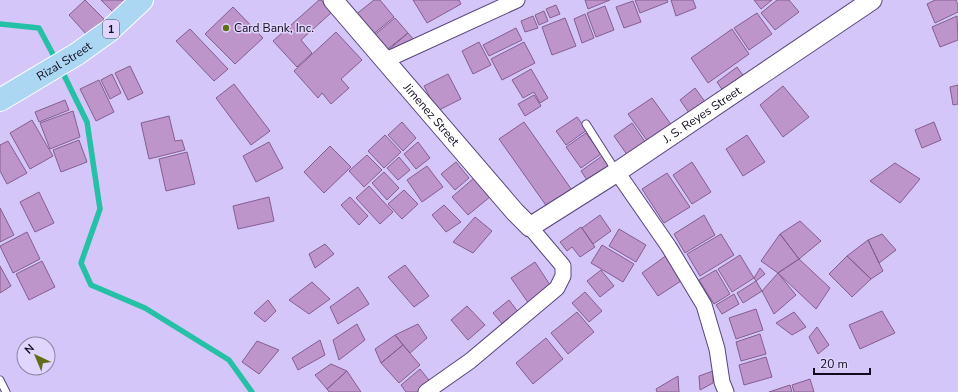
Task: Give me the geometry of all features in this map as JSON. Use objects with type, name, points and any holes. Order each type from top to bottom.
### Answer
[{"type":"main road","name":"Rizal Street","points":[[0,100],[77,54],[109,31],[142,0]]},
{"type":"street","name":"Jimenez Street","points":[[333,0],[515,212],[530,227]]},
{"type":"street","points":[[386,60],[517,0]]},
{"type":"street","name":"J. S. Reyes Street","points":[[530,227],[617,172],[872,0]]},
{"type":"street","points":[[617,172],[670,247],[704,305],[717,349],[722,382],[726,392]]},
{"type":"street","points":[[426,392],[470,361],[557,288],[562,276],[563,266],[530,227]]},
{"type":"lane","points":[[586,124],[617,172]]},
{"type":"lane","points":[[0,380],[6,392]]},
{"type":"building","points":[[85,0],[104,19],[87,35],[69,15]]},
{"type":"building","points":[[101,0],[128,0],[115,14]]},
{"type":"building","points":[[319,0],[321,0],[332,12],[301,40],[312,53],[297,67],[273,41]]},
{"type":"building","points":[[374,0],[380,0],[394,17],[371,36],[354,16]]},
{"type":"building","points":[[413,0],[459,0],[461,4],[427,23]]},
{"type":"building","points":[[585,0],[610,0],[588,9]]},
{"type":"building","points":[[635,0],[667,0],[668,2],[640,13]]},
{"type":"building","points":[[671,0],[693,0],[696,8],[676,16]]},
{"type":"building","points":[[754,0],[772,0],[761,9]]},
{"type":"building","points":[[777,0],[789,0],[799,12],[775,30],[761,13]]},
{"type":"building","points":[[935,0],[956,0],[958,12],[935,23],[927,4]]},
{"type":"building","points":[[633,1],[641,22],[624,28],[616,7]]},
{"type":"building","points":[[556,5],[560,14],[550,18],[546,9]]},
{"type":"building","points":[[605,6],[614,30],[596,37],[587,13]]},
{"type":"building","points":[[233,7],[263,38],[235,64],[205,34]]},
{"type":"building","points":[[544,11],[548,21],[539,25],[535,15]]},
{"type":"building","points":[[757,13],[772,34],[749,50],[734,28]]},
{"type":"building","points":[[585,14],[594,38],[582,43],[574,19]]},
{"type":"building","points":[[533,16],[538,28],[525,32],[521,21]]},
{"type":"building","points":[[957,16],[958,40],[940,47],[932,27]]},
{"type":"building","points":[[395,18],[408,33],[384,52],[372,37]]},
{"type":"building","points":[[565,18],[576,46],[552,55],[542,27]]},
{"type":"building","points":[[516,28],[522,40],[489,56],[483,45]]},
{"type":"building","points":[[190,29],[228,69],[214,81],[176,41]]},
{"type":"building","points":[[732,29],[749,54],[708,83],[691,58]]},
{"type":"building","points":[[336,32],[362,60],[341,79],[349,88],[331,104],[322,93],[318,98],[294,71]]},
{"type":"building","points":[[408,33],[414,40],[390,55],[387,51]]},
{"type":"building","points":[[479,42],[491,65],[473,74],[462,51]]},
{"type":"building","points":[[524,42],[535,63],[502,80],[491,59]]},
{"type":"building","points":[[130,66],[143,93],[128,100],[115,73]]},
{"type":"building","points":[[737,67],[747,81],[726,95],[717,82]]},
{"type":"building","points":[[531,69],[548,98],[540,103],[534,92],[523,98],[512,80]]},
{"type":"building","points":[[112,74],[121,93],[110,99],[101,80]]},
{"type":"building","points":[[448,74],[461,99],[437,111],[424,86]]},
{"type":"building","points":[[99,80],[114,112],[96,121],[80,89]]},
{"type":"building","points":[[234,84],[270,131],[251,145],[216,98]]},
{"type":"building","points":[[958,85],[958,104],[953,105],[950,87]]},
{"type":"building","points":[[783,86],[809,117],[783,137],[760,105]]},
{"type":"building","points":[[695,88],[708,106],[692,117],[680,100]]},
{"type":"building","points":[[534,95],[541,106],[525,116],[518,104]]},
{"type":"building","points":[[652,98],[675,130],[651,146],[628,114]]},
{"type":"building","points":[[65,100],[69,110],[39,122],[35,112]]},
{"type":"building","points":[[73,111],[80,137],[50,149],[40,123]]},
{"type":"building","points":[[169,116],[175,141],[182,140],[185,150],[149,159],[141,123]]},
{"type":"building","points":[[577,117],[587,130],[566,145],[556,131]]},
{"type":"building","points":[[32,120],[53,156],[30,169],[10,133]]},
{"type":"building","points":[[402,122],[416,138],[403,151],[388,135]]},
{"type":"building","points":[[524,122],[574,193],[550,211],[499,139]]},
{"type":"building","points":[[934,122],[941,140],[922,148],[915,130]]},
{"type":"building","points":[[632,123],[648,146],[630,159],[614,136]]},
{"type":"building","points":[[586,133],[601,154],[581,168],[566,147]]},
{"type":"building","points":[[385,135],[401,152],[384,168],[368,151]]},
{"type":"building","points":[[747,135],[765,162],[743,176],[726,149]]},
{"type":"building","points":[[79,140],[87,162],[61,172],[53,150]]},
{"type":"building","points":[[8,141],[27,173],[7,184],[0,171],[0,145]]},
{"type":"building","points":[[269,142],[283,168],[256,182],[243,156]]},
{"type":"building","points":[[418,142],[430,158],[416,169],[404,154]]},
{"type":"building","points":[[330,146],[351,167],[324,193],[304,172]]},
{"type":"building","points":[[187,152],[195,184],[166,191],[159,159]]},
{"type":"building","points":[[367,155],[382,170],[364,187],[349,171]]},
{"type":"building","points":[[602,156],[612,172],[591,186],[581,171]]},
{"type":"building","points":[[399,157],[410,170],[398,180],[387,168]]},
{"type":"building","points":[[456,162],[469,178],[455,190],[441,174]]},
{"type":"building","points":[[692,162],[711,192],[692,204],[673,175]]},
{"type":"building","points":[[895,163],[920,179],[900,203],[870,181]]},
{"type":"building","points":[[427,166],[443,187],[422,202],[407,180]]},
{"type":"building","points":[[384,172],[399,188],[387,200],[372,183]]},
{"type":"building","points":[[667,173],[690,207],[664,223],[642,189]]},
{"type":"building","points":[[474,178],[491,196],[468,215],[452,197]]},
{"type":"building","points":[[369,186],[393,212],[380,224],[356,198]]},
{"type":"building","points":[[404,190],[418,204],[402,219],[388,204]]},
{"type":"building","points":[[39,192],[54,223],[35,232],[20,202]]},
{"type":"building","points":[[269,197],[274,221],[238,229],[233,206]]},
{"type":"building","points":[[350,197],[368,216],[359,225],[341,205]]},
{"type":"building","points":[[444,205],[461,222],[446,232],[432,215]]},
{"type":"building","points":[[0,208],[14,235],[0,242]]},
{"type":"building","points":[[600,215],[611,231],[593,244],[582,228]]},
{"type":"building","points":[[704,215],[715,235],[685,253],[674,234]]},
{"type":"building","points":[[475,217],[492,231],[473,253],[453,242]]},
{"type":"building","points":[[800,221],[821,241],[799,259],[780,234]]},
{"type":"building","points":[[581,227],[595,247],[580,257],[572,247],[567,251],[560,242]]},
{"type":"building","points":[[619,229],[646,245],[636,262],[609,246]]},
{"type":"building","points":[[27,232],[40,259],[13,273],[0,246]]},
{"type":"building","points":[[721,234],[734,255],[700,276],[687,254]]},
{"type":"building","points":[[780,234],[799,259],[778,273],[761,261]]},
{"type":"building","points":[[882,234],[896,250],[879,263],[868,240]]},
{"type":"building","points":[[868,240],[883,271],[871,279],[847,256]]},
{"type":"building","points":[[325,244],[334,254],[315,268],[309,254]]},
{"type":"building","points":[[602,245],[634,264],[623,282],[591,263]]},
{"type":"building","points":[[667,255],[684,279],[658,296],[642,273]]},
{"type":"building","points":[[740,255],[754,278],[732,292],[718,269]]},
{"type":"building","points":[[847,256],[871,279],[852,297],[829,274]]},
{"type":"building","points":[[799,259],[830,288],[816,309],[778,273]]},
{"type":"building","points":[[42,261],[55,287],[29,300],[16,274]]},
{"type":"building","points":[[535,262],[552,288],[529,304],[511,278]]},
{"type":"building","points":[[405,265],[429,296],[414,307],[388,277]]},
{"type":"building","points":[[0,266],[11,286],[0,293]]},
{"type":"building","points":[[760,268],[765,274],[756,281],[754,278]]},
{"type":"building","points":[[601,270],[614,286],[600,297],[587,281]]},
{"type":"building","points":[[716,270],[730,294],[714,304],[699,280]]},
{"type":"building","points":[[778,273],[796,295],[774,314],[762,291]]},
{"type":"building","points":[[756,281],[762,291],[743,303],[737,293]]},
{"type":"building","points":[[312,282],[330,299],[309,314],[289,300]]},
{"type":"building","points":[[358,287],[369,304],[338,324],[330,307]]},
{"type":"building","points":[[585,292],[602,311],[589,322],[572,303]]},
{"type":"building","points":[[734,294],[739,304],[722,314],[716,305]]},
{"type":"building","points":[[268,300],[276,311],[265,322],[254,313]]},
{"type":"building","points":[[509,300],[518,312],[504,326],[493,313]]},
{"type":"building","points":[[467,306],[485,325],[468,340],[451,320]]},
{"type":"building","points":[[756,309],[763,330],[736,339],[729,318]]},
{"type":"building","points":[[882,311],[895,333],[860,349],[849,325]]},
{"type":"building","points":[[577,312],[594,332],[568,354],[551,333]]},
{"type":"building","points":[[794,312],[806,327],[792,335],[776,323]]},
{"type":"building","points":[[357,324],[365,340],[339,360],[333,340]]},
{"type":"building","points":[[418,324],[427,338],[410,353],[395,335]]},
{"type":"building","points":[[817,327],[829,345],[818,354],[809,337]]},
{"type":"building","points":[[760,334],[766,354],[741,361],[736,342]]},
{"type":"building","points":[[395,335],[403,345],[381,363],[375,349]]},
{"type":"building","points":[[546,338],[563,359],[533,384],[516,363]]},
{"type":"building","points":[[320,340],[325,355],[298,370],[292,358]]},
{"type":"building","points":[[257,341],[279,350],[259,374],[242,362]]},
{"type":"building","points":[[403,345],[420,365],[399,383],[381,363]]},
{"type":"building","points":[[766,357],[772,377],[744,385],[739,365]]},
{"type":"building","points":[[331,364],[347,371],[327,389],[315,375]]},
{"type":"building","points":[[420,369],[432,384],[422,392],[406,392],[401,385]]},
{"type":"building","points":[[347,371],[361,392],[329,392],[327,389]]},
{"type":"building","points":[[713,371],[713,383],[700,390],[699,376]]},
{"type":"building","points":[[678,376],[679,392],[657,392],[656,389]]},
{"type":"building","points":[[810,379],[814,392],[794,392],[792,385]]},
{"type":"building","points":[[790,385],[792,392],[769,392]]},
{"type":"waterway","points":[[0,24],[39,28],[57,62]]},
{"type":"waterway","points":[[61,69],[87,122],[100,209],[81,263],[91,285],[145,308],[229,360],[252,392]]},
{"type":"place","name":"Card Bank, Inc.","points":[[226,28]]}]
